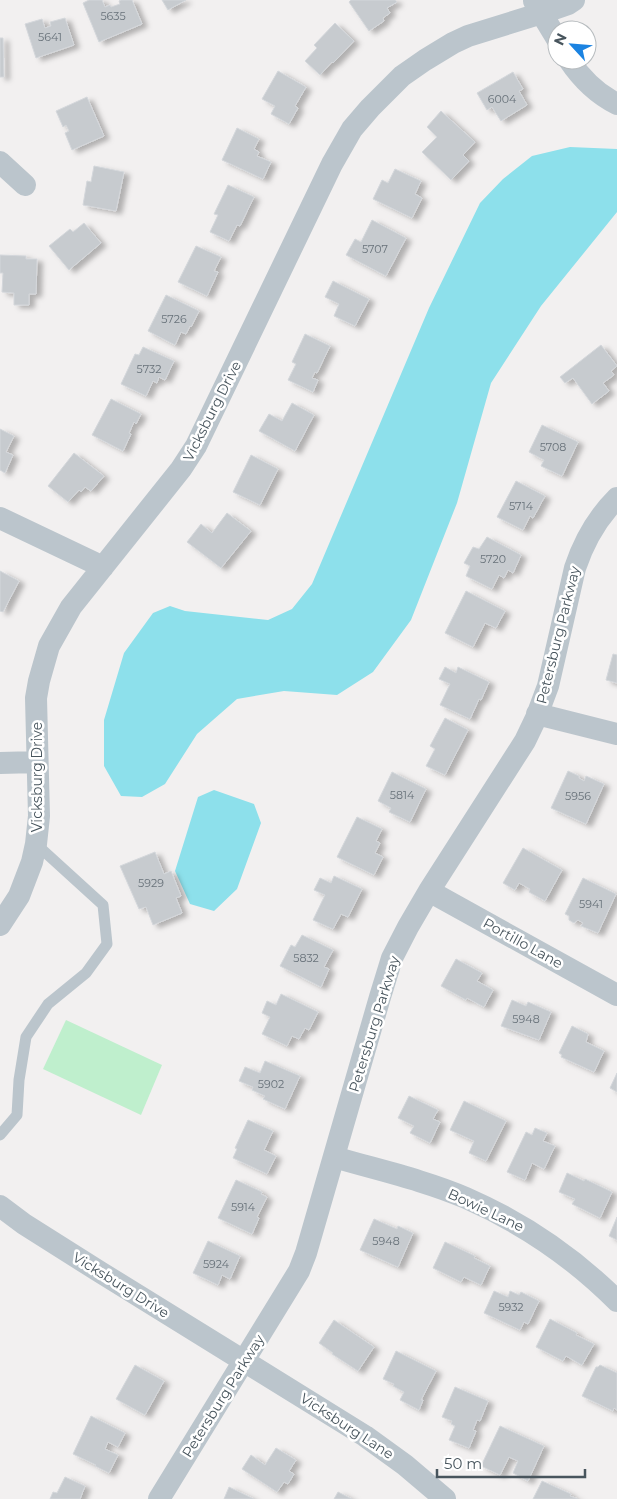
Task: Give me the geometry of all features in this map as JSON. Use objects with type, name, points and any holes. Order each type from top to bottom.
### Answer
[{"type":"street","name":"Vicksburg Drive","points":[[0,925],[19,896],[32,862],[36,844],[39,816],[36,698],[38,681],[49,646],[71,607],[182,470],[196,446],[332,164],[358,122],[402,76],[446,47],[538,7],[568,4],[574,0]]},
{"type":"street","points":[[538,7],[547,22]]},
{"type":"street","points":[[577,70],[588,83],[603,96],[617,104]]},
{"type":"street","points":[[0,162],[25,185]]},
{"type":"street","name":"Petersburg Parkway","points":[[159,1499],[299,1271],[306,1253],[392,958],[429,891],[525,741],[548,686],[575,568],[581,550],[589,533],[617,498]]},
{"type":"street","points":[[0,518],[104,567]]},
{"type":"street","points":[[537,714],[617,734]]},
{"type":"street","points":[[0,763],[37,762]]},
{"type":"street","name":"Portillo Lane","points":[[429,891],[617,995]]},
{"type":"street","name":"Bowie Lane","points":[[334,1157],[449,1192],[500,1214],[556,1248],[591,1276],[617,1301]]},
{"type":"street","name":"Vicksburg Drive","points":[[0,1206],[24,1224],[244,1361]]},
{"type":"street","name":"Vicksburg Lane","points":[[244,1361],[382,1448],[445,1499]]},
{"type":"lane","points":[[0,1135],[17,1115],[19,1080],[26,1037],[48,1004],[86,973],[107,944],[104,905],[36,844]]},
{"type":"green space","points":[[66,1020],[162,1065],[141,1115],[43,1069]]},
{"type":"water","points":[[570,147],[617,149],[617,212],[541,306],[491,383],[457,503],[411,620],[373,672],[337,695],[284,691],[237,699],[197,734],[165,784],[142,797],[121,796],[104,766],[104,720],[124,653],[153,613],[170,606],[185,611],[268,620],[292,609],[312,584],[429,308],[480,203],[503,179],[532,156]]},
{"type":"water","points":[[214,790],[254,804],[261,823],[237,889],[214,911],[190,904],[175,871],[198,797]]},
{"type":"building","points":[[89,0],[102,0],[105,7],[110,5],[111,7],[120,4],[119,1],[121,0],[132,0],[142,24],[99,42],[83,3]]},
{"type":"building","points":[[162,0],[186,0],[168,10]]},
{"type":"building","points":[[351,0],[395,0],[397,2],[387,8],[390,13],[383,18],[384,21],[369,31],[349,2]]},
{"type":"building","points":[[65,18],[74,45],[36,58],[25,24],[42,19],[45,28],[51,26],[50,22]]},
{"type":"building","points":[[335,23],[354,41],[320,75],[305,61],[317,48],[314,45]]},
{"type":"building","points":[[0,38],[3,38],[4,77],[0,77]]},
{"type":"building","points":[[278,71],[306,87],[295,106],[298,108],[289,124],[271,114],[275,106],[262,99]]},
{"type":"building","points":[[513,72],[523,89],[519,91],[527,105],[501,121],[492,107],[487,110],[477,93]]},
{"type":"building","points":[[87,97],[104,136],[72,150],[65,133],[69,131],[66,125],[63,127],[56,111]]},
{"type":"building","points":[[441,111],[475,142],[463,155],[469,161],[451,180],[422,152],[437,137],[427,127]]},
{"type":"building","points":[[237,128],[259,139],[254,149],[259,152],[257,156],[271,162],[263,179],[222,160]]},
{"type":"building","points":[[94,166],[124,172],[116,211],[83,205],[87,181],[91,182]]},
{"type":"building","points":[[395,169],[421,181],[415,194],[422,198],[412,218],[373,199],[382,180],[388,183]]},
{"type":"building","points":[[228,185],[254,197],[240,226],[237,225],[229,241],[210,232],[218,215],[214,214]]},
{"type":"building","points":[[372,220],[406,238],[386,276],[346,255],[355,239],[361,242]]},
{"type":"building","points":[[84,223],[101,243],[69,270],[49,246],[70,229],[73,232]]},
{"type":"building","points":[[196,246],[221,257],[214,271],[218,272],[207,296],[178,282]]},
{"type":"building","points":[[0,255],[26,256],[26,259],[37,259],[36,294],[29,294],[29,305],[14,305],[14,293],[2,292],[3,273],[0,273]]},
{"type":"building","points":[[333,281],[369,299],[355,326],[334,316],[339,304],[325,297]]},
{"type":"building","points":[[166,295],[199,311],[191,327],[186,334],[181,332],[175,345],[148,331]]},
{"type":"building","points":[[305,334],[330,346],[317,373],[315,372],[312,378],[318,380],[313,392],[288,380],[296,364],[292,362]]},
{"type":"building","points":[[601,345],[617,366],[611,371],[614,375],[603,383],[609,391],[592,404],[573,378],[565,383],[560,377]]},
{"type":"building","points":[[143,347],[174,361],[165,380],[159,377],[157,383],[153,381],[146,396],[121,384],[135,354],[139,355]]},
{"type":"building","points":[[111,399],[141,414],[136,424],[134,422],[123,451],[92,435]]},
{"type":"building","points":[[292,403],[314,415],[295,451],[259,431],[269,414],[282,421]]},
{"type":"building","points":[[542,425],[578,442],[562,476],[541,466],[544,460],[529,452]]},
{"type":"building","points":[[0,429],[14,436],[6,452],[13,455],[5,473],[0,470]]},
{"type":"building","points":[[74,453],[104,476],[91,491],[85,487],[81,492],[79,490],[68,502],[48,486]]},
{"type":"building","points":[[251,455],[278,469],[260,505],[233,492]]},
{"type":"building","points":[[516,481],[545,496],[533,518],[530,516],[523,530],[497,517]]},
{"type":"building","points":[[227,513],[251,531],[221,568],[187,542],[201,524],[212,533]]},
{"type":"building","points":[[487,537],[521,555],[513,573],[508,570],[504,578],[499,575],[492,589],[466,576],[470,566],[464,563],[473,547],[479,549]]},
{"type":"building","points":[[0,571],[19,581],[3,612],[0,611]]},
{"type":"building","points":[[466,591],[505,611],[496,628],[485,623],[473,647],[445,633]]},
{"type":"building","points":[[613,654],[617,655],[617,683],[606,680]]},
{"type":"building","points":[[445,667],[456,673],[458,667],[489,682],[470,719],[440,705],[450,684],[439,679]]},
{"type":"building","points":[[445,718],[468,730],[445,775],[426,766],[435,749],[430,746]]},
{"type":"building","points":[[568,771],[579,776],[584,781],[586,776],[604,784],[586,824],[551,808]]},
{"type":"building","points":[[392,772],[426,789],[410,822],[389,812],[391,808],[378,801]]},
{"type":"building","points":[[357,817],[382,829],[376,841],[380,843],[375,853],[383,857],[374,875],[337,857]]},
{"type":"building","points":[[523,848],[562,870],[545,901],[529,892],[530,889],[519,883],[515,890],[503,883]]},
{"type":"building","points":[[155,852],[164,874],[171,871],[181,896],[176,898],[182,913],[153,925],[146,907],[139,909],[120,866]]},
{"type":"building","points":[[334,876],[362,889],[348,917],[341,914],[333,929],[313,920],[325,895],[314,890],[320,878],[331,883]]},
{"type":"building","points":[[583,878],[616,894],[598,933],[581,926],[583,923],[578,920],[574,923],[565,914]]},
{"type":"building","points":[[302,935],[333,950],[324,967],[329,969],[321,987],[280,966],[291,945],[295,947]]},
{"type":"building","points":[[456,959],[482,973],[477,981],[493,990],[484,1007],[467,998],[466,1000],[441,986]]},
{"type":"building","points":[[281,994],[318,1012],[309,1030],[305,1028],[299,1039],[292,1036],[287,1046],[262,1034],[270,1017],[262,1013],[267,1001],[276,1005]]},
{"type":"building","points":[[512,1000],[526,1006],[528,1002],[551,1012],[539,1040],[501,1026]]},
{"type":"building","points":[[572,1026],[588,1034],[586,1042],[604,1051],[594,1072],[561,1057],[562,1055],[559,1053]]},
{"type":"building","points":[[265,1061],[300,1076],[285,1109],[263,1099],[265,1096],[252,1090],[253,1087],[239,1081],[245,1067],[260,1073]]},
{"type":"building","points":[[617,1073],[617,1092],[610,1088]]},
{"type":"building","points":[[409,1096],[438,1110],[433,1119],[440,1122],[430,1143],[410,1133],[414,1126],[398,1118]]},
{"type":"building","points":[[464,1101],[506,1121],[486,1161],[469,1153],[474,1141],[450,1130]]},
{"type":"building","points":[[248,1120],[273,1131],[264,1150],[276,1156],[267,1174],[233,1158],[237,1149],[235,1148]]},
{"type":"building","points":[[535,1128],[547,1133],[543,1141],[555,1146],[544,1169],[532,1163],[525,1180],[507,1172],[526,1132],[532,1135]]},
{"type":"building","points":[[567,1173],[612,1192],[600,1218],[572,1204],[575,1199],[559,1192]]},
{"type":"building","points":[[236,1180],[262,1192],[261,1194],[267,1197],[257,1217],[259,1218],[252,1234],[218,1218]]},
{"type":"building","points":[[617,1217],[617,1240],[609,1236]]},
{"type":"building","points":[[374,1219],[397,1229],[398,1226],[413,1233],[398,1267],[360,1250]]},
{"type":"building","points":[[208,1241],[240,1256],[230,1279],[222,1275],[218,1285],[193,1273]]},
{"type":"building","points":[[445,1242],[475,1256],[474,1258],[490,1266],[481,1285],[464,1277],[461,1282],[433,1268]]},
{"type":"building","points":[[494,1291],[508,1297],[510,1291],[519,1295],[521,1292],[539,1301],[528,1324],[524,1322],[520,1330],[484,1313]]},
{"type":"building","points":[[550,1319],[594,1344],[582,1365],[566,1356],[563,1361],[536,1347]]},
{"type":"building","points":[[334,1320],[374,1347],[358,1371],[319,1343]]},
{"type":"building","points":[[396,1351],[436,1371],[421,1400],[423,1400],[419,1410],[400,1400],[404,1392],[393,1386],[394,1384],[383,1379]]},
{"type":"building","points":[[135,1365],[164,1381],[145,1415],[116,1399]]},
{"type":"building","points":[[600,1365],[617,1373],[617,1410],[614,1408],[613,1411],[582,1396],[596,1367]]},
{"type":"building","points":[[455,1387],[488,1401],[480,1421],[477,1420],[473,1430],[476,1431],[469,1448],[449,1440],[455,1426],[451,1424],[452,1421],[442,1417]]},
{"type":"building","points":[[91,1416],[125,1433],[118,1447],[108,1442],[105,1449],[118,1455],[109,1473],[73,1454]]},
{"type":"building","points":[[500,1426],[544,1446],[528,1481],[513,1473],[518,1461],[509,1457],[500,1475],[481,1466]]},
{"type":"building","points":[[276,1448],[296,1460],[289,1471],[294,1474],[288,1484],[284,1482],[277,1492],[242,1469],[251,1455],[265,1465]]},
{"type":"building","points":[[65,1477],[85,1486],[80,1499],[50,1499],[53,1492],[57,1493]]},
{"type":"building","points":[[542,1481],[571,1494],[570,1496],[578,1499],[533,1499]]},
{"type":"building","points":[[229,1487],[254,1499],[224,1499]]},
{"type":"building","points":[[338,1492],[352,1499],[334,1499]]}]
